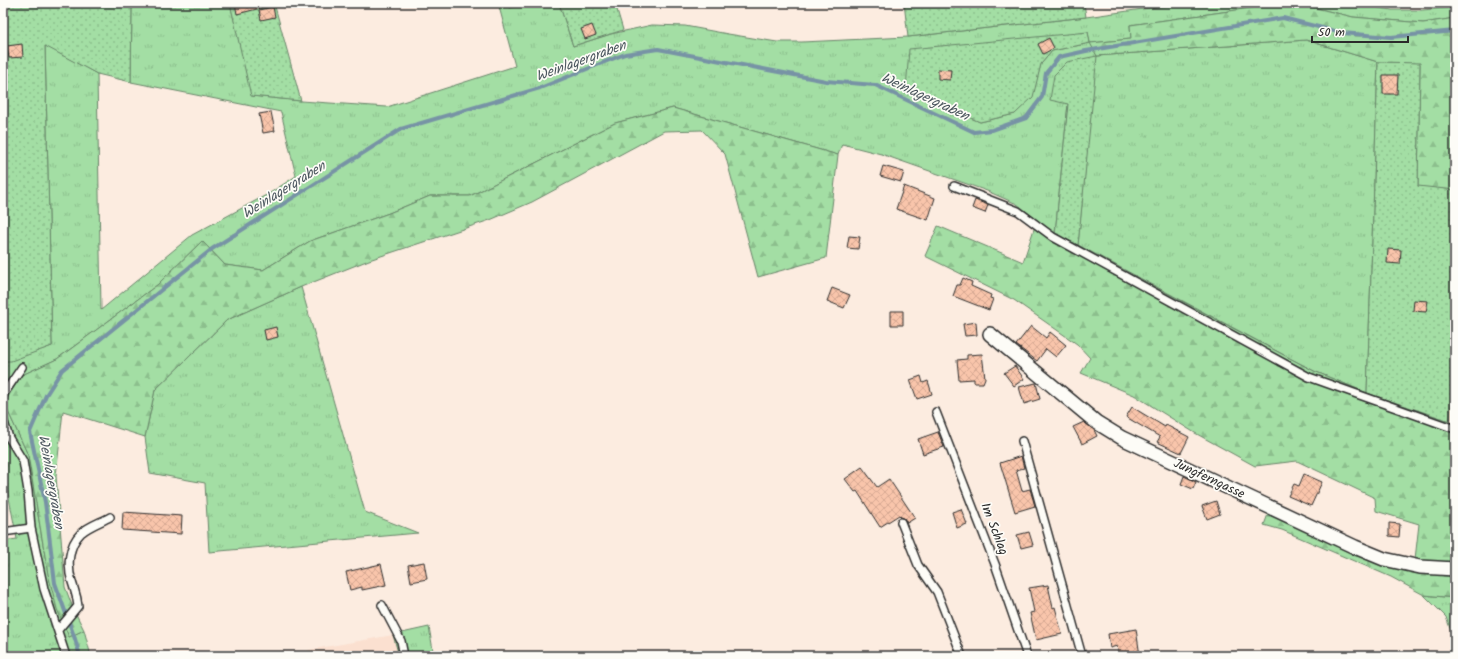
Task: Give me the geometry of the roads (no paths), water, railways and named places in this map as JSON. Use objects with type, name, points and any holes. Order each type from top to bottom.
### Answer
[{"type":"street","name":"Jungferngasse","points":[[990,334],[1096,422],[1122,438],[1348,544],[1377,556],[1420,567],[1455,569]]},
{"type":"lane","points":[[954,186],[1018,211],[1053,237],[1309,377],[1455,429]]},
{"type":"lane","points":[[3,395],[22,367]]},
{"type":"lane","name":"Im Schlag","points":[[936,412],[995,564],[1027,656]]},
{"type":"lane","points":[[3,419],[6,439],[23,461],[28,491],[31,528],[44,589],[66,656]]},
{"type":"lane","points":[[1022,441],[1082,656]]},
{"type":"lane","points":[[58,630],[78,606],[77,594],[72,582],[69,562],[71,547],[81,533],[92,525],[110,517]]},
{"type":"lane","points":[[901,522],[918,565],[937,592],[962,656]]},
{"type":"lane","points":[[3,532],[31,528]]},
{"type":"lane","points":[[382,605],[401,641],[404,656]]},
{"type":"waterway","name":"Weinlagergraben","points":[[80,656],[55,583],[45,502],[30,432],[46,395],[62,370],[212,249],[401,129],[540,88],[625,54],[658,49],[826,81],[875,85],[974,132],[992,130],[1026,118],[1042,97],[1046,73],[1059,57],[1086,51],[1283,18],[1342,33],[1391,37],[1455,31]]}]
